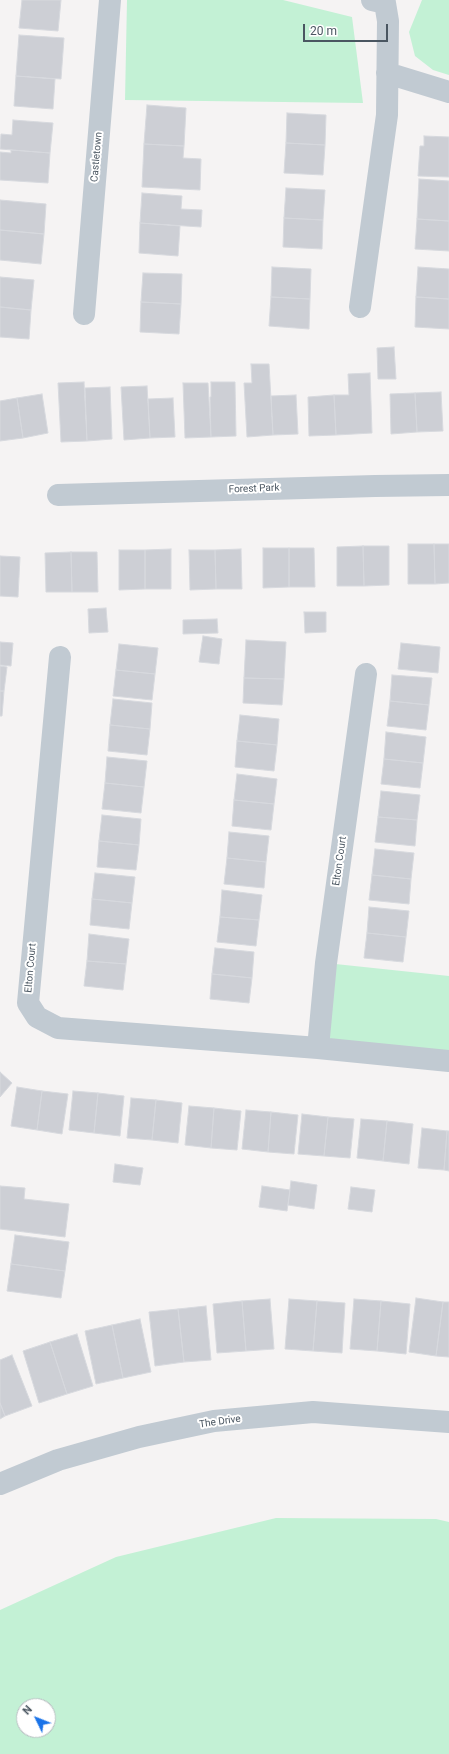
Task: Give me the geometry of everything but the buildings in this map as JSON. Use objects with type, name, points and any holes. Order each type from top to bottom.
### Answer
[{"type":"street","name":"Castletown","points":[[84,314],[110,0]]},
{"type":"street","points":[[360,307],[387,115],[388,22],[382,1]]},
{"type":"street","points":[[387,73],[449,92]]},
{"type":"street","name":"Forest Park","points":[[58,495],[449,485]]},
{"type":"street","name":"Elton Court","points":[[60,657],[28,1003],[37,1017],[58,1028],[318,1048],[449,1061]]},
{"type":"street","name":"Elton Court","points":[[318,1048],[326,963],[366,674]]},
{"type":"street","name":"The Drive","points":[[0,1484],[58,1460],[139,1437],[214,1421],[313,1412],[449,1422]]},
{"type":"green space","points":[[127,0],[283,0],[352,17],[363,103],[125,100]]},
{"type":"green space","points":[[422,0],[449,0],[449,75],[433,70],[415,56],[409,32]]},
{"type":"green space","points":[[326,963],[449,976],[449,1061],[318,1048]]},
{"type":"green space","points":[[276,1518],[436,1519],[449,1522],[449,1754],[0,1754],[0,1610],[116,1557]]}]
